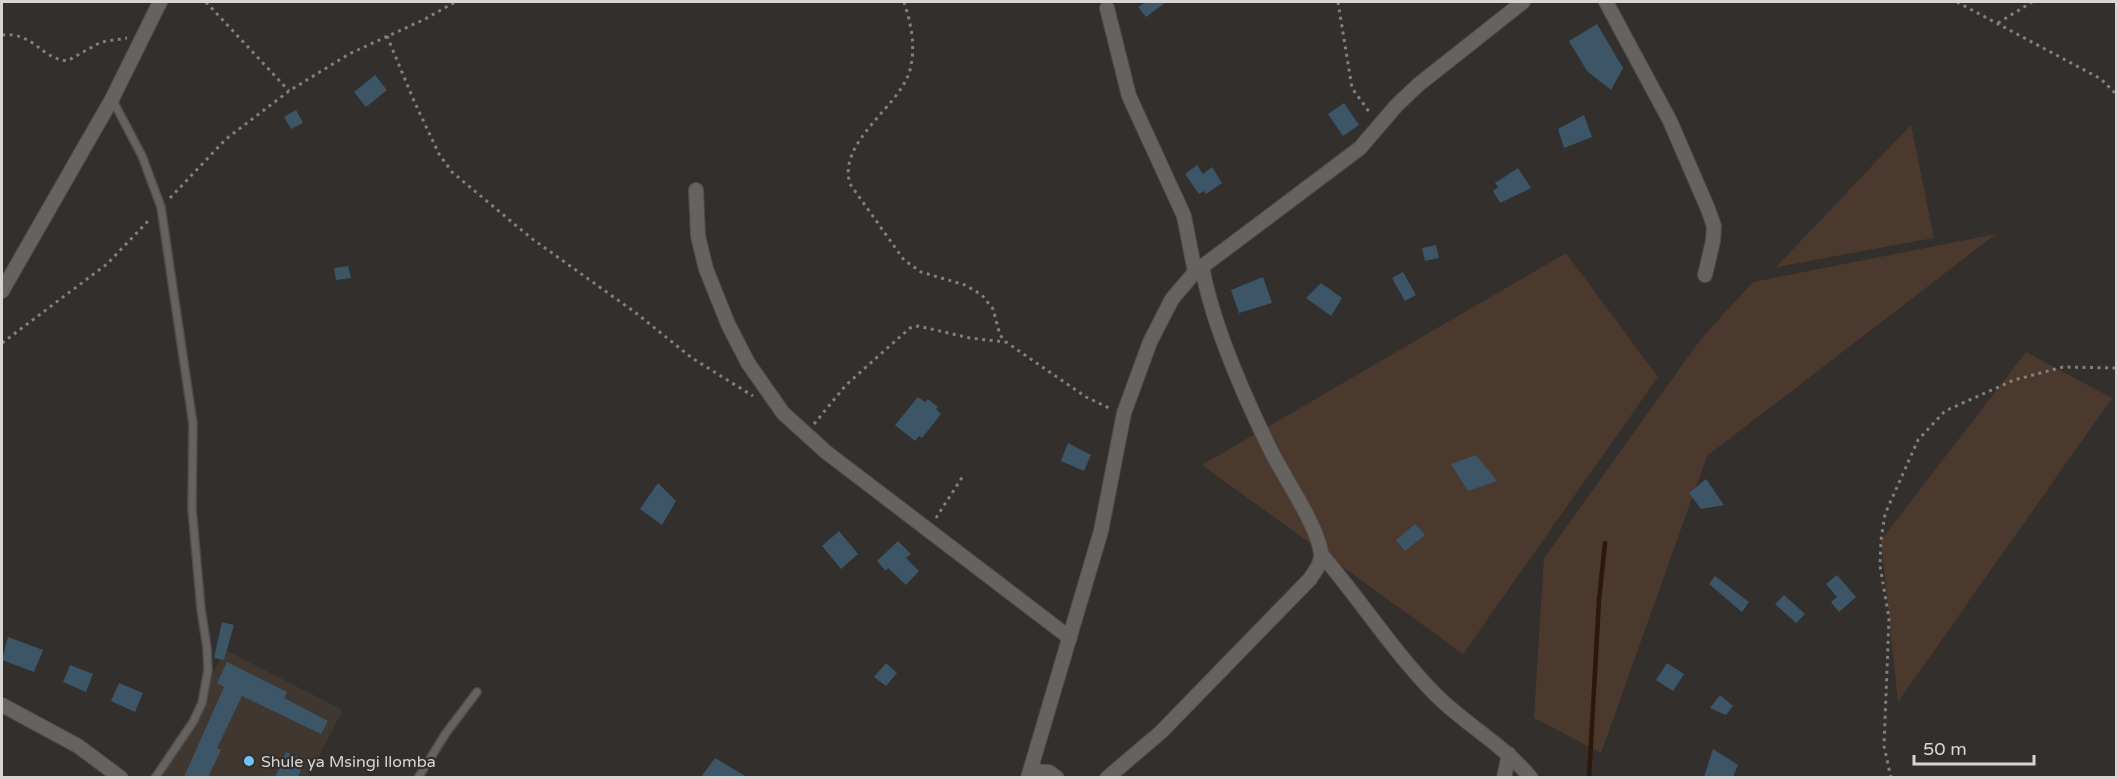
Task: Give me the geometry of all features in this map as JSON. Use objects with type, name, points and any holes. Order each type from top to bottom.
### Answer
[{"type":"street","points":[[2,291],[112,99],[160,2]]},
{"type":"street","points":[[1057,777],[1049,772],[1029,774],[1101,531],[1124,413],[1135,379],[1172,299],[1198,269],[1360,148],[1396,106],[1418,86],[1523,2]]},
{"type":"street","points":[[1606,2],[1670,121],[1708,209],[1714,226],[1705,275]]},
{"type":"street","points":[[1107,8],[1129,96],[1185,216],[1198,269],[1236,369],[1271,451],[1311,528],[1321,554],[1436,696],[1509,754],[1531,777]]},
{"type":"street","points":[[696,190],[698,236],[706,269],[728,324],[759,381],[783,413],[805,435],[1070,638]]},
{"type":"street","points":[[1107,777],[1161,732],[1301,587],[1320,563],[1321,554]]},
{"type":"street","points":[[2,705],[78,746],[120,777]]},
{"type":"street","points":[[1504,777],[1509,754]]},
{"type":"lane","points":[[112,99],[142,156],[161,207],[193,424],[192,509],[208,670],[198,713],[155,777]]},
{"type":"lane","points":[[418,777],[433,750],[477,692]]},
{"type":"path","points":[[206,2],[288,91]]},
{"type":"path","points":[[2,343],[107,264],[226,139],[288,91],[349,54],[455,2]]},
{"type":"path","points":[[904,2],[913,46],[910,70],[898,92],[857,146],[847,171],[850,184],[904,260],[921,272],[965,285],[982,295],[993,309],[1000,335],[1006,342],[1086,397],[1124,413]]},
{"type":"path","points":[[1338,2],[1352,88],[1380,127]]},
{"type":"path","points":[[1957,2],[2101,79],[2116,94]]},
{"type":"path","points":[[1998,23],[2032,2]]},
{"type":"path","points":[[2,35],[18,35],[29,39],[50,55],[67,61],[101,42],[143,38]]},
{"type":"path","points":[[387,36],[439,154],[452,172],[531,238],[636,313],[692,358],[753,396]]},
{"type":"path","points":[[805,435],[846,385],[910,328],[918,326],[970,338],[1006,342]]},
{"type":"path","points":[[1891,777],[1884,746],[1889,618],[1880,566],[1881,540],[1885,514],[1918,440],[1945,411],[2014,380],[2064,367],[2116,369]]},
{"type":"path","points":[[928,530],[963,476]]},
{"type":"shaded area","points":[[1911,125],[1934,238],[1776,267]]},
{"type":"shaded area","points":[[1996,234],[1707,456],[1601,753],[1534,718],[1544,558],[1701,339],[1753,282]]},
{"type":"shaded area","points":[[1566,253],[1658,377],[1463,654],[1202,465]]},
{"type":"shaded area","points":[[2026,352],[2112,398],[1898,702],[1881,540]]},
{"type":"shaded area","points":[[225,650],[343,710],[308,777],[159,778]]},
{"type":"building","points":[[1146,2],[1166,2],[1146,17],[1138,7]]},
{"type":"building","points":[[1597,24],[1623,68],[1611,90],[1587,71],[1569,41]]},
{"type":"building","points":[[375,75],[387,90],[366,107],[354,92]]},
{"type":"building","points":[[1344,103],[1359,125],[1343,136],[1328,114]]},
{"type":"building","points":[[296,110],[303,123],[291,129],[284,117]]},
{"type":"building","points":[[1584,115],[1592,137],[1564,148],[1558,129]]},
{"type":"building","points":[[1197,165],[1203,174],[1212,167],[1222,183],[1206,194],[1204,191],[1199,194],[1185,174]]},
{"type":"building","points":[[1518,168],[1531,188],[1500,203],[1493,191],[1498,187],[1495,183]]},
{"type":"building","points":[[1436,245],[1439,258],[1425,261],[1422,248]]},
{"type":"building","points":[[348,266],[351,278],[336,280],[334,268]]},
{"type":"building","points":[[1403,272],[1416,295],[1405,301],[1392,278]]},
{"type":"building","points":[[1263,277],[1272,303],[1239,313],[1231,290]]},
{"type":"building","points":[[1321,283],[1342,298],[1331,316],[1306,298]]},
{"type":"building","points":[[918,397],[925,402],[928,399],[938,407],[936,409],[941,414],[922,438],[919,436],[915,441],[895,425]]},
{"type":"building","points":[[1068,443],[1091,455],[1084,471],[1061,461]]},
{"type":"building","points":[[1476,455],[1497,481],[1468,491],[1451,464]]},
{"type":"building","points":[[1706,479],[1724,505],[1701,509],[1689,493]]},
{"type":"building","points":[[658,483],[676,501],[662,525],[640,509]]},
{"type":"building","points":[[1415,524],[1425,535],[1405,551],[1396,540]]},
{"type":"building","points":[[839,531],[858,554],[841,569],[822,546]]},
{"type":"building","points":[[898,541],[911,554],[906,558],[919,571],[906,585],[888,568],[886,571],[877,561]]},
{"type":"building","points":[[1837,575],[1856,597],[1839,612],[1831,602],[1837,597],[1826,584]]},
{"type":"building","points":[[1715,576],[1749,602],[1742,612],[1709,584]]},
{"type":"building","points":[[1784,595],[1805,614],[1796,623],[1775,604]]},
{"type":"building","points":[[222,622],[234,625],[224,660],[214,658]]},
{"type":"building","points":[[8,637],[43,650],[34,672],[2,660]]},
{"type":"building","points":[[227,662],[287,692],[284,698],[328,721],[321,734],[242,696],[217,748],[221,750],[208,777],[184,777],[224,687],[217,683]]},
{"type":"building","points":[[886,663],[897,673],[886,686],[874,677]]},
{"type":"building","points":[[1667,663],[1684,674],[1673,691],[1656,680]]},
{"type":"building","points":[[70,665],[93,674],[86,692],[63,682]]},
{"type":"building","points":[[119,683],[143,693],[135,712],[111,701]]},
{"type":"building","points":[[1720,695],[1733,706],[1726,715],[1710,708]]},
{"type":"building","points":[[1713,749],[1738,765],[1733,777],[1704,777]]},
{"type":"building","points":[[286,752],[305,760],[298,777],[275,777]]},
{"type":"building","points":[[715,758],[747,777],[701,777]]},
{"type":"waterway","points":[[1589,778],[1599,600],[1605,543]]},
{"type":"place","name":"Shule ya Msingi Ilomba","points":[[249,761]]}]
